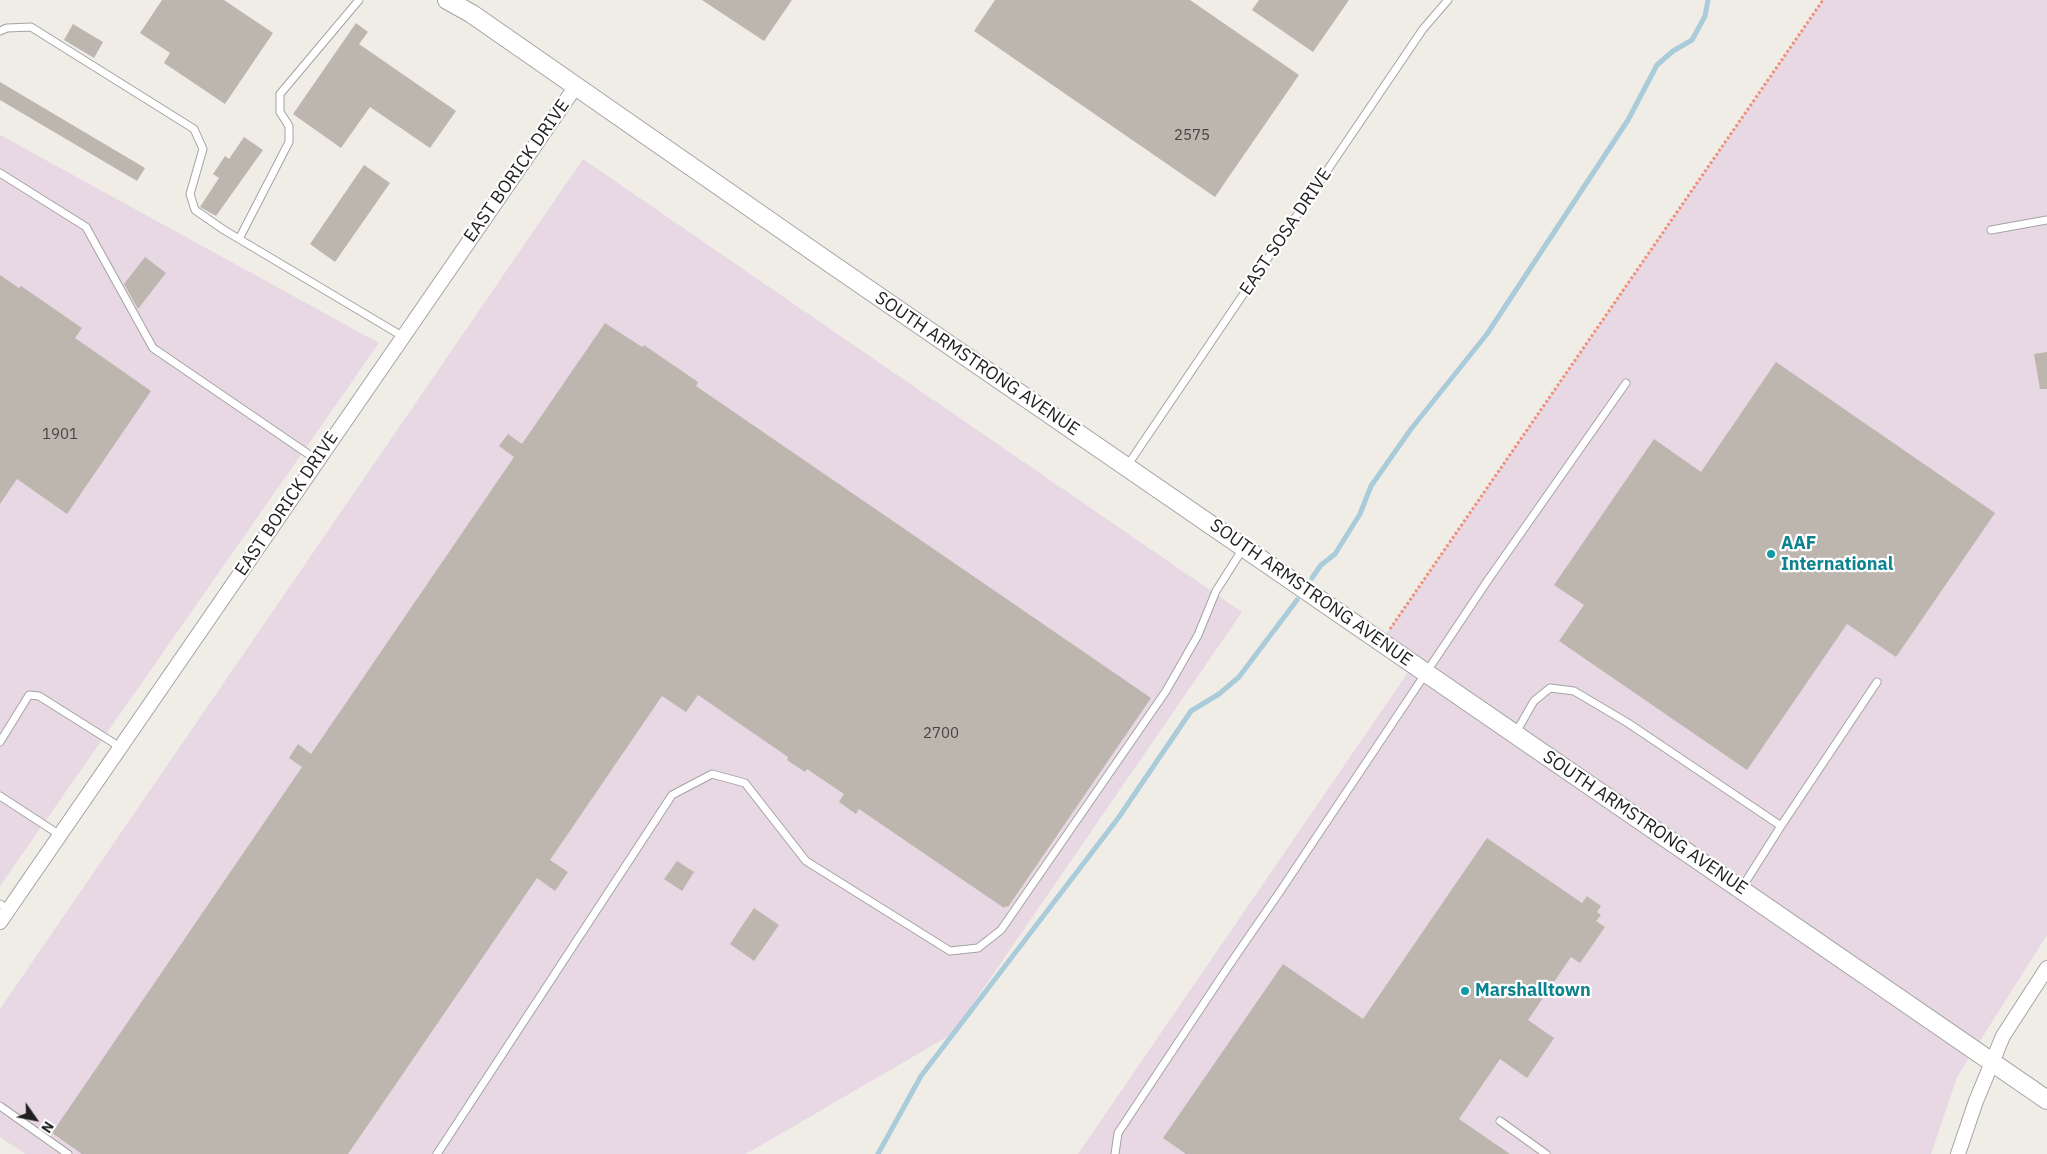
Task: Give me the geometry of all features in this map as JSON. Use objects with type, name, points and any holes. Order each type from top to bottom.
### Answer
[{"type":"street","name":"SOUTH ARMSTRONG AVENUE","points":[[447,0],[472,14],[2047,1100]]},
{"type":"street","name":"EAST BORICK DRIVE","points":[[0,922],[4,907],[60,835],[576,86]]},
{"type":"street","points":[[1958,1154],[2003,1036],[2047,968]]},
{"type":"lane","points":[[239,239],[289,142],[289,126],[280,112],[280,94],[359,0]]},
{"type":"lane","name":"EAST SOSA DRIVE","points":[[1126,466],[1423,29],[1448,0]]},
{"type":"lane","points":[[0,31],[7,28],[31,27],[194,129],[203,149],[190,194],[195,210],[239,239],[402,336]]},
{"type":"lane","points":[[0,173],[86,227],[152,348],[317,460]]},
{"type":"lane","points":[[1991,230],[2047,220]]},
{"type":"lane","points":[[1115,1154],[1118,1133],[1228,966],[1426,673],[1626,384]]},
{"type":"lane","points":[[437,1154],[672,795],[712,774],[746,784],[806,861],[950,951],[978,948],[1001,930],[1166,691],[1198,635],[1216,591],[1244,547]]},
{"type":"lane","points":[[1741,889],[1877,682]]},
{"type":"lane","points":[[1515,734],[1534,702],[1550,688],[1574,691],[1628,723],[1781,826]]},
{"type":"lane","points":[[0,742],[29,695],[39,696],[120,747]]},
{"type":"lane","points":[[0,796],[60,835]]},
{"type":"lane","points":[[0,1106],[68,1154]]},
{"type":"lane","points":[[1500,1121],[1546,1154]]},
{"type":"path","points":[[1381,642],[1823,0]]},
{"type":"shaded area","points":[[1823,0],[2047,0],[2047,935],[1957,1077],[1931,1154],[1078,1154],[1413,665],[1381,642]]},
{"type":"shaded area","points":[[0,135],[379,343],[0,886]]},
{"type":"shaded area","points":[[583,159],[1242,612],[952,1034],[746,1154],[25,1154],[0,1137],[0,1009]]},
{"type":"building","points":[[162,0],[224,0],[273,33],[225,104],[164,63],[170,53],[140,33]]},
{"type":"building","points":[[702,0],[792,0],[764,41]]},
{"type":"building","points":[[995,0],[1190,0],[1299,75],[1215,197],[974,31]]},
{"type":"building","points":[[1259,0],[1349,0],[1313,52],[1252,10]]},
{"type":"building","points":[[356,23],[368,32],[359,44],[456,111],[430,148],[370,107],[341,148],[293,114]]},
{"type":"building","points":[[73,24],[103,42],[94,58],[64,40]]},
{"type":"building","points":[[0,82],[145,168],[137,181],[0,100]]},
{"type":"building","points":[[244,137],[263,150],[216,216],[200,207],[219,178],[213,174],[225,156],[229,159]]},
{"type":"building","points":[[364,165],[390,183],[335,262],[310,244]]},
{"type":"building","points":[[145,257],[166,273],[138,309],[124,284]]},
{"type":"building","points":[[0,275],[19,288],[21,286],[82,328],[75,338],[151,391],[67,514],[17,479],[0,504]]},
{"type":"building","points":[[605,323],[642,347],[644,345],[698,382],[696,386],[1151,698],[1008,907],[1004,908],[859,809],[856,814],[839,802],[844,794],[807,769],[805,772],[787,760],[788,757],[698,695],[686,712],[662,696],[550,860],[568,872],[555,891],[537,878],[348,1154],[82,1154],[52,1133],[302,767],[289,758],[298,744],[311,754],[514,457],[499,446],[508,434],[522,444]]},
{"type":"building","points":[[2047,352],[2047,389],[2040,389],[2034,354]]},
{"type":"building","name":"AAF International","points":[[1776,362],[1995,513],[1896,657],[1847,624],[1747,770],[1559,641],[1584,605],[1554,585],[1654,439],[1701,472]]},
{"type":"building","name":"Marshalltown","points":[[1487,838],[1582,903],[1587,896],[1601,906],[1597,912],[1601,915],[1596,921],[1605,927],[1580,963],[1571,957],[1528,1020],[1554,1038],[1527,1078],[1500,1059],[1459,1119],[1510,1154],[1186,1154],[1163,1138],[1283,964],[1363,1019]]},
{"type":"building","points":[[677,861],[694,872],[682,891],[664,879]]},
{"type":"building","points":[[754,908],[779,925],[754,961],[730,944]]},
{"type":"waterway","points":[[1312,578],[1321,565],[1335,554],[1360,514],[1371,486],[1411,429],[1487,334],[1628,120],[1657,65],[1673,51],[1692,40],[1705,16],[1708,0]]},
{"type":"waterway","points":[[878,1154],[921,1076],[1119,817],[1191,711],[1219,694],[1239,677],[1297,600]]},
{"type":"place","name":"AAF International","points":[[1771,554]]},
{"type":"place","name":"Marshalltown","points":[[1465,991]]}]
